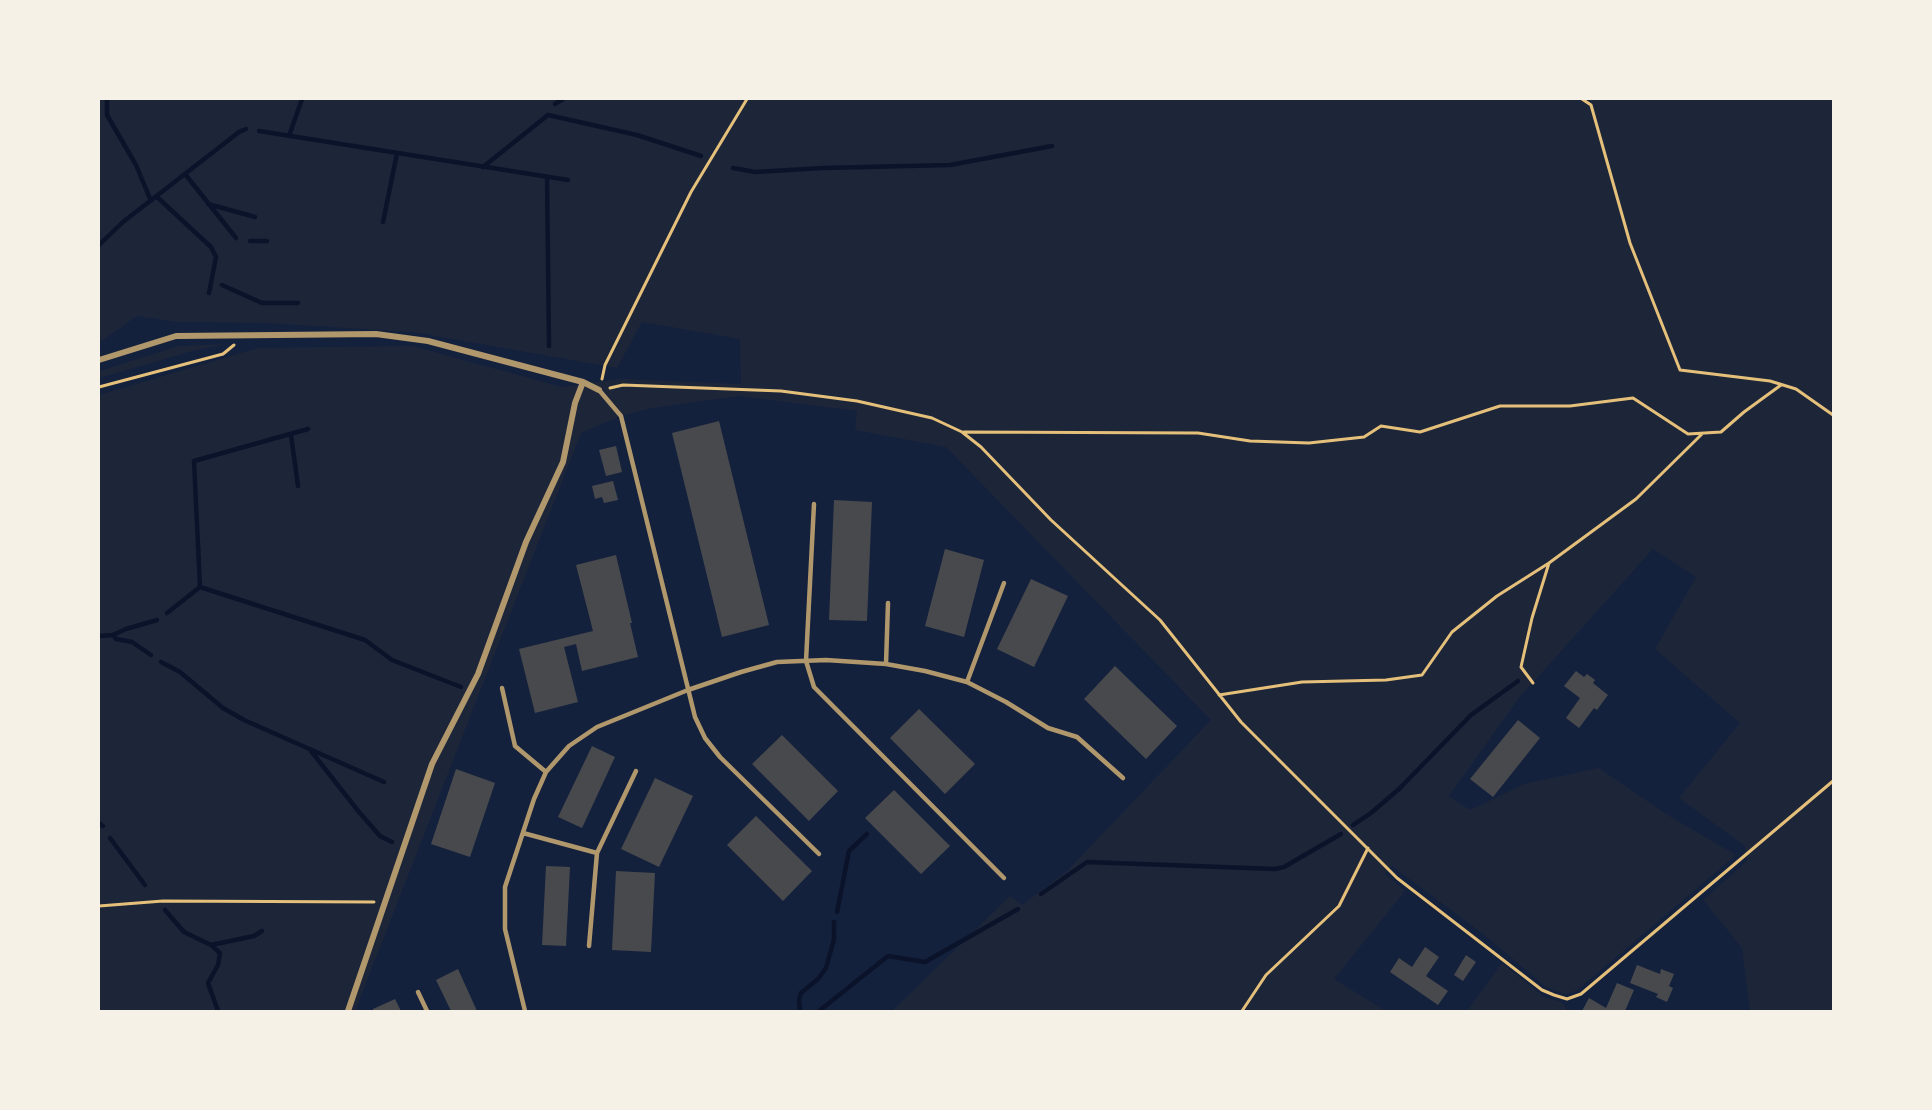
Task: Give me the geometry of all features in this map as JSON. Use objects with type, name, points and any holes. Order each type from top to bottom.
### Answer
[{"type":"street","points":[[99,360],[176,336],[376,334],[428,340],[584,382],[599,390]]},
{"type":"street","points":[[348,1011],[432,764],[478,675],[526,542],[563,462],[575,403],[584,382]]},
{"type":"lane","points":[[599,390],[621,416],[695,717],[705,738],[720,758],[819,854]]},
{"type":"lane","points":[[814,504],[806,661],[814,687],[1004,878]]},
{"type":"lane","points":[[967,682],[1004,583]]},
{"type":"lane","points":[[886,664],[888,603]]},
{"type":"lane","points":[[525,1011],[505,929],[505,886],[534,799],[546,772],[569,746],[597,727],[688,690],[777,662],[886,664],[967,682],[1006,702],[1048,728],[1077,737],[1123,778]]},
{"type":"lane","points":[[502,688],[515,746],[546,772]]},
{"type":"lane","points":[[589,946],[597,853],[636,771]]},
{"type":"lane","points":[[523,833],[597,853]]},
{"type":"lane","points":[[418,992],[427,1011]]},
{"type":"path","points":[[747,99],[681,212],[605,365],[599,390],[623,385],[782,391],[857,401],[933,418],[962,432],[981,447],[1051,520],[1160,620],[1241,722],[1397,878],[1542,990],[1567,999],[1581,994],[1833,781]]},
{"type":"path","points":[[1581,99],[1591,105],[1630,243],[1680,370],[1770,381],[1796,389],[1833,415]]},
{"type":"path","points":[[99,387],[223,354],[249,335]]},
{"type":"path","points":[[962,432],[1198,433],[1250,441],[1309,443],[1364,437],[1381,426],[1420,432],[1500,406],[1570,406],[1633,398],[1688,434],[1721,432],[1781,385]]},
{"type":"path","points":[[1220,695],[1302,682],[1386,680],[1422,675],[1452,632],[1497,596],[1549,563],[1635,499],[1703,433]]},
{"type":"path","points":[[1533,683],[1521,666],[1532,618],[1549,563]]},
{"type":"path","points":[[1242,1011],[1266,975],[1339,906],[1368,848]]},
{"type":"path","points":[[99,906],[162,900],[385,902]]},
{"type":"shaded area","points":[[99,99],[1833,99],[1833,1011],[1750,1011],[1742,948],[1703,900],[1747,861],[1745,846],[1679,798],[1740,723],[1655,649],[1696,577],[1653,549],[1519,698],[1449,796],[1470,810],[1524,784],[1599,768],[1666,814],[1736,855],[1576,991],[1565,994],[1546,987],[1483,934],[1392,866],[1385,874],[1405,891],[1334,979],[1386,1011],[892,1011],[1010,896],[1022,905],[1067,871],[1211,720],[946,447],[855,430],[857,411],[739,396],[652,408],[621,416],[581,433],[355,1011],[99,1011],[99,395],[258,348],[412,346],[562,387],[620,379],[741,384],[740,339],[642,322],[617,368],[413,332],[266,323],[178,322],[137,316],[99,341]]},
{"type":"shaded area","points":[[226,344],[196,350],[99,378],[99,371],[179,346]]},
{"type":"shaded area","points":[[1502,963],[1544,997],[1561,1002],[1568,1011],[1467,1011]]},
{"type":"building","points":[[719,421],[769,625],[722,637],[672,433]]},
{"type":"building","points":[[616,446],[622,472],[606,476],[599,450]]},
{"type":"building","points":[[613,481],[618,500],[604,503],[602,497],[595,499],[592,486]]},
{"type":"building","points":[[834,500],[872,502],[867,621],[829,620]]},
{"type":"building","points":[[945,549],[984,560],[964,637],[925,626]]},
{"type":"building","points":[[616,555],[638,657],[582,671],[576,644],[564,647],[578,702],[535,713],[519,649],[593,631],[576,565]]},
{"type":"building","points":[[1031,579],[1068,596],[1034,667],[997,649]]},
{"type":"building","points":[[1115,666],[1177,726],[1146,759],[1084,699]]},
{"type":"building","points":[[1576,671],[1584,677],[1587,674],[1595,680],[1593,683],[1608,695],[1597,710],[1594,708],[1579,728],[1566,718],[1580,698],[1564,686]]},
{"type":"building","points":[[919,709],[975,764],[945,794],[890,738]]},
{"type":"building","points":[[1518,720],[1540,738],[1493,797],[1470,779]]},
{"type":"building","points":[[782,735],[838,791],[809,821],[752,764]]},
{"type":"building","points":[[592,746],[615,757],[582,828],[558,817]]},
{"type":"building","points":[[456,769],[495,783],[470,857],[431,844]]},
{"type":"building","points":[[655,778],[693,796],[659,867],[621,849]]},
{"type":"building","points":[[894,790],[950,846],[921,874],[865,818]]},
{"type":"building","points":[[756,816],[812,871],[783,901],[727,845]]},
{"type":"building","points":[[546,866],[570,867],[566,946],[542,945]]},
{"type":"building","points":[[616,871],[655,873],[651,952],[612,950]]},
{"type":"building","points":[[1425,947],[1439,957],[1426,976],[1448,991],[1438,1005],[1390,972],[1399,958],[1412,967]]},
{"type":"building","points":[[1466,955],[1476,962],[1463,981],[1454,975]]},
{"type":"building","points":[[1637,965],[1660,974],[1661,969],[1674,974],[1669,986],[1673,988],[1667,1002],[1656,997],[1658,994],[1630,983]]},
{"type":"building","points":[[458,969],[477,1011],[451,1011],[436,980]]},
{"type":"building","points":[[1617,983],[1634,990],[1625,1011],[1582,1011],[1589,998],[1606,1008]]},
{"type":"building","points":[[395,999],[401,1011],[373,1011],[373,1009]]},
{"type":"waterway","points":[[107,99],[107,115],[136,165],[151,201]]},
{"type":"waterway","points":[[289,136],[302,99]]},
{"type":"waterway","points":[[555,104],[563,99]]},
{"type":"waterway","points":[[483,167],[548,115],[637,135],[701,156]]},
{"type":"waterway","points":[[99,245],[123,222],[239,132],[246,129]]},
{"type":"waterway","points":[[259,131],[568,180]]},
{"type":"waterway","points":[[733,168],[755,172],[950,165],[1052,146]]},
{"type":"waterway","points":[[383,222],[397,153]]},
{"type":"waterway","points":[[185,174],[236,238]]},
{"type":"waterway","points":[[547,177],[549,346]]},
{"type":"waterway","points":[[157,197],[211,247],[216,257],[209,293]]},
{"type":"waterway","points":[[208,204],[255,217]]},
{"type":"waterway","points":[[250,241],[267,241]]},
{"type":"waterway","points":[[222,285],[262,303],[298,303]]},
{"type":"waterway","points":[[200,587],[194,461],[308,429]]},
{"type":"waterway","points":[[291,435],[298,486]]},
{"type":"waterway","points":[[167,613],[200,587],[365,640],[392,660],[461,687]]},
{"type":"waterway","points":[[99,636],[113,635],[157,620]]},
{"type":"waterway","points":[[113,635],[116,639],[132,642],[151,655]]},
{"type":"waterway","points":[[161,662],[180,672],[223,708],[244,720],[384,782]]},
{"type":"waterway","points":[[1353,825],[1399,789],[1471,715],[1518,681]]},
{"type":"waterway","points":[[311,751],[380,836],[392,842]]},
{"type":"waterway","points":[[99,823],[103,826]]},
{"type":"waterway","points":[[837,912],[849,851],[867,834]]},
{"type":"waterway","points":[[1041,894],[1087,862],[1275,869],[1284,867],[1341,834]]},
{"type":"waterway","points":[[110,838],[145,885]]},
{"type":"waterway","points":[[819,1011],[888,956],[925,962],[1018,909]]},
{"type":"waterway","points":[[165,910],[184,932],[211,945],[220,953],[218,965],[208,983],[218,1011]]},
{"type":"waterway","points":[[800,1011],[801,993],[818,979],[826,968],[834,939],[834,922]]},
{"type":"waterway","points":[[211,945],[254,936],[262,931]]}]
